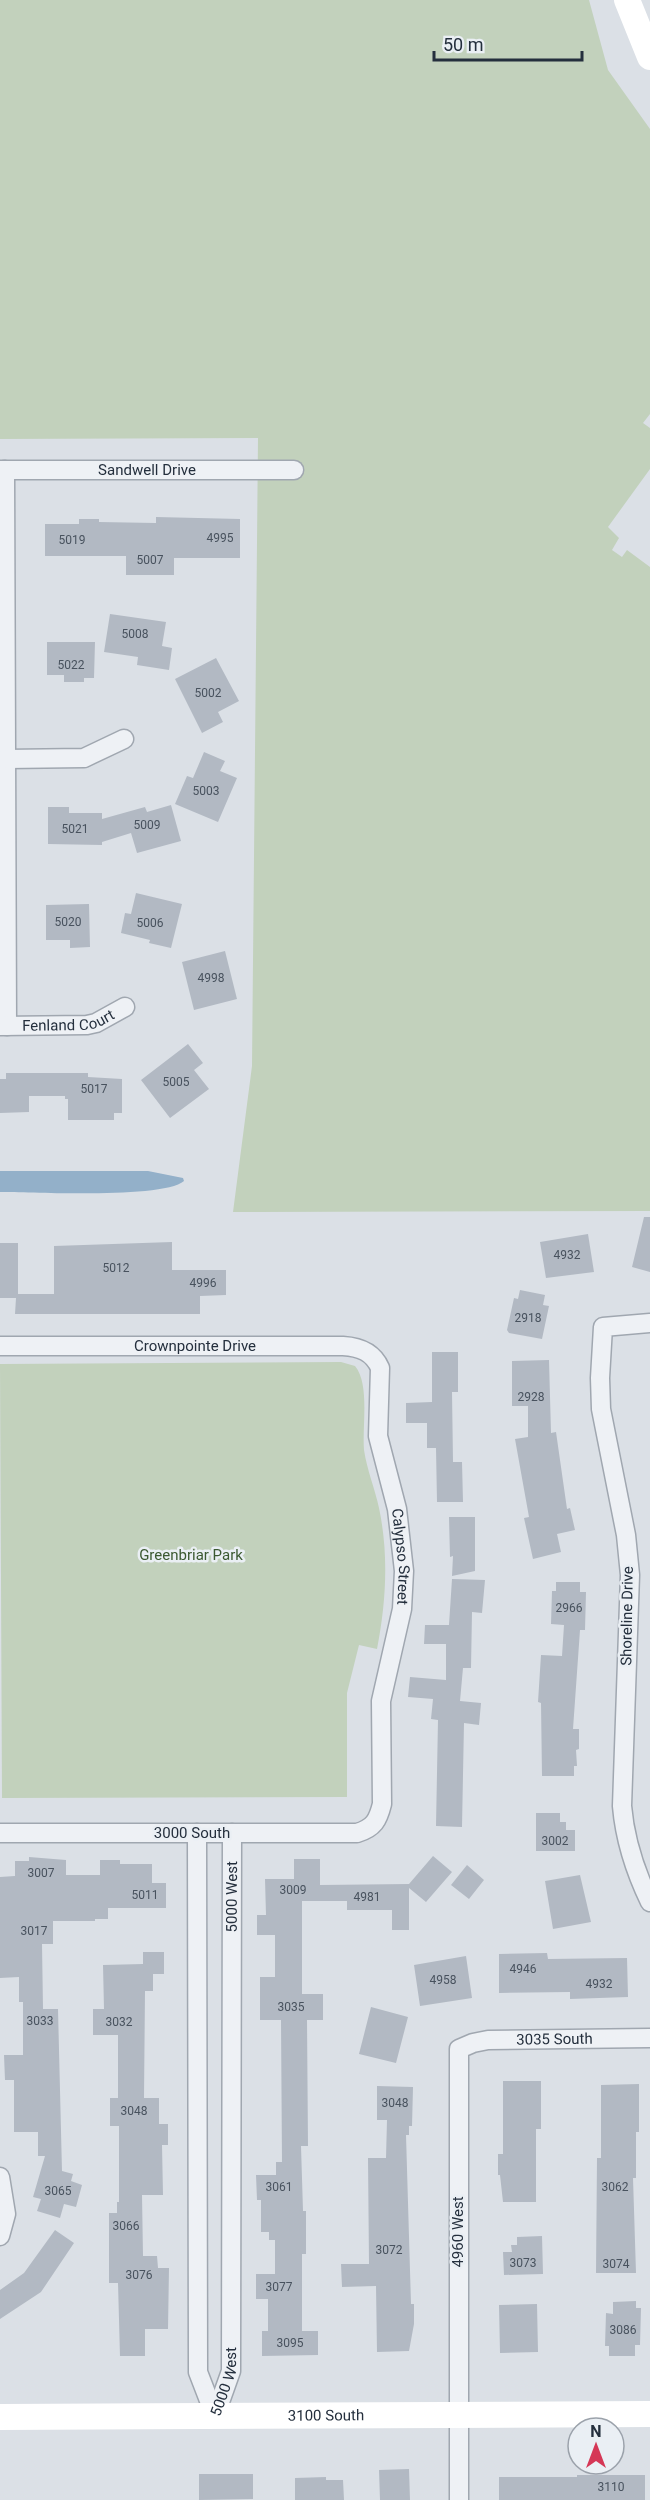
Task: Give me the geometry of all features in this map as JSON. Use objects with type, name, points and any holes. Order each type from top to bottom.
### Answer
[{"type":"main road","points":[[627,0],[650,57]]},
{"type":"main road","name":"3100 South","points":[[0,2416],[650,2414]]},
{"type":"street","name":"Sandwell Drive","points":[[2,470],[294,470]]},
{"type":"street","points":[[2,470],[6,759],[3,1026]]},
{"type":"street","points":[[6,759],[84,758],[124,739]]},
{"type":"street","name":"Fenland Court","points":[[3,1026],[87,1025],[96,1023],[125,1007]]},
{"type":"street","name":"Shoreline Drive","points":[[650,1323],[603,1327],[600,1378],[601,1409],[626,1535],[630,1575],[621,1806],[630,1856],[650,1902]]},
{"type":"street","name":"Crownpointe Drive","points":[[0,1346],[344,1346],[363,1349],[377,1360],[380,1368]]},
{"type":"street","name":"Calypso Street","points":[[378,1818],[382,1804],[381,1701],[402,1610],[404,1571],[397,1509],[378,1436],[380,1368]]},
{"type":"street","name":"3000 South","points":[[0,1833],[357,1833],[367,1830],[378,1818]]},
{"type":"street","name":"5000 West","points":[[197,1833],[198,2372],[215,2416]]},
{"type":"street","name":"5000 West","points":[[215,2416],[231,2371],[232,1833]]},
{"type":"street","name":"3035 South","points":[[459,2049],[488,2040],[650,2038]]},
{"type":"street","name":"4960 West","points":[[459,2049],[459,2500]]},
{"type":"street","points":[[0,2177],[6,2214],[0,2236]]},
{"type":"green space","points":[[0,0],[589,0],[608,70],[650,129],[650,414],[643,423],[650,428],[650,469],[608,527],[619,538],[612,550],[622,557],[627,550],[650,567],[650,1211],[233,1212],[252,1066],[258,438],[0,439]]},
{"type":"green space","name":"Greenbriar Park","points":[[341,1362],[355,1366],[362,1383],[364,1450],[379,1508],[385,1561],[383,1614],[377,1649],[359,1645],[347,1693],[347,1797],[2,1798],[0,1364]]},
{"type":"water","points":[[0,1171],[148,1171],[183,1178],[184,1181],[171,1187],[126,1192],[0,1192]]},
{"type":"building","points":[[156,517],[240,519],[240,558],[174,558],[174,575],[126,575],[126,556],[45,556],[45,524],[79,524],[79,519],[99,519],[99,522],[156,523]]},
{"type":"building","points":[[110,614],[166,622],[162,646],[172,648],[169,670],[137,665],[138,657],[104,652]]},
{"type":"building","points":[[47,642],[95,642],[94,678],[84,678],[84,682],[64,682],[64,675],[47,675]]},
{"type":"building","points":[[216,658],[239,701],[218,712],[223,722],[202,733],[175,679]]},
{"type":"building","points":[[204,752],[225,761],[220,771],[237,778],[218,822],[175,804],[187,776],[193,778]]},
{"type":"building","points":[[171,805],[181,841],[137,853],[131,833],[102,842],[102,845],[48,844],[48,807],[69,807],[69,813],[102,813],[102,819],[145,807],[147,812]]},
{"type":"building","points":[[136,893],[182,904],[171,948],[121,933],[125,913],[131,914]]},
{"type":"building","points":[[89,904],[90,947],[70,948],[70,940],[46,940],[46,905]]},
{"type":"building","points":[[225,951],[237,999],[194,1010],[182,962]]},
{"type":"building","points":[[188,1044],[203,1063],[194,1070],[209,1089],[170,1118],[141,1080]]},
{"type":"building","points":[[6,1073],[88,1073],[88,1077],[122,1079],[122,1113],[114,1113],[114,1120],[68,1120],[68,1099],[65,1099],[65,1096],[29,1096],[29,1112],[0,1113],[0,1079],[6,1079]]},
{"type":"building","points":[[644,1217],[650,1217],[650,1272],[632,1267]]},
{"type":"building","points":[[588,1234],[594,1272],[546,1278],[540,1242]]},
{"type":"building","points":[[172,1242],[172,1270],[226,1270],[226,1295],[200,1296],[200,1314],[15,1314],[16,1298],[0,1298],[0,1243],[18,1243],[18,1294],[54,1294],[54,1246]]},
{"type":"building","points":[[520,1290],[545,1295],[543,1305],[549,1306],[542,1339],[509,1333],[507,1330],[514,1298],[518,1299]]},
{"type":"building","points":[[432,1352],[458,1352],[458,1392],[452,1392],[453,1462],[462,1462],[463,1502],[437,1502],[436,1448],[427,1448],[427,1423],[406,1423],[406,1403],[432,1402]]},
{"type":"building","points":[[549,1360],[551,1433],[556,1432],[567,1509],[570,1508],[575,1530],[557,1534],[561,1552],[533,1559],[524,1518],[529,1517],[515,1439],[528,1437],[528,1406],[512,1406],[512,1361]]},
{"type":"building","points":[[449,1517],[475,1517],[475,1571],[452,1576],[453,1556],[450,1557]]},
{"type":"building","points":[[452,1579],[485,1580],[482,1613],[472,1612],[471,1668],[463,1668],[460,1701],[481,1703],[479,1725],[464,1723],[462,1827],[436,1826],[438,1720],[431,1719],[433,1699],[408,1697],[410,1677],[446,1680],[446,1644],[424,1644],[425,1625],[449,1625]]},
{"type":"building","points":[[556,1582],[580,1582],[580,1592],[586,1592],[585,1630],[580,1630],[573,1729],[579,1729],[579,1749],[576,1750],[577,1766],[574,1766],[574,1776],[542,1776],[541,1703],[538,1702],[541,1655],[562,1656],[564,1625],[551,1624],[552,1591],[556,1591]]},
{"type":"building","points":[[536,1813],[560,1813],[560,1822],[566,1822],[566,1830],[575,1830],[575,1851],[536,1851]]},
{"type":"building","points":[[433,1856],[452,1872],[426,1902],[409,1888],[409,1930],[392,1930],[392,1910],[347,1910],[347,1901],[302,1901],[302,1994],[323,1994],[323,2020],[307,2020],[308,2146],[301,2146],[303,2211],[306,2211],[306,2254],[302,2254],[302,2331],[318,2331],[318,2355],[262,2356],[262,2331],[268,2331],[268,2299],[256,2299],[256,2274],[275,2274],[275,2240],[269,2240],[269,2232],[261,2232],[261,2200],[257,2200],[256,2175],[276,2175],[276,2162],[282,2162],[281,2020],[260,2020],[260,1977],[275,1977],[275,1935],[257,1935],[257,1915],[266,1915],[265,1879],[294,1879],[294,1859],[320,1859],[320,1885],[409,1884]]},
{"type":"building","points":[[29,1857],[66,1860],[66,1875],[100,1875],[100,1860],[120,1860],[120,1864],[152,1864],[152,1883],[166,1883],[166,1908],[108,1908],[108,1919],[53,1921],[53,1944],[42,1944],[43,2009],[58,2009],[62,2171],[73,2174],[71,2181],[82,2185],[76,2207],[64,2204],[60,2218],[37,2211],[41,2199],[33,2197],[45,2156],[38,2156],[38,2132],[14,2132],[14,2080],[5,2080],[4,2055],[23,2055],[23,2002],[19,2002],[19,1977],[0,1978],[0,1877],[15,1876],[15,1861],[29,1861]]},
{"type":"building","points":[[467,1865],[484,1880],[469,1899],[451,1885]]},
{"type":"building","points":[[580,1875],[591,1922],[553,1929],[545,1881]]},
{"type":"building","points":[[143,1952],[164,1952],[164,1974],[153,1974],[153,1991],[145,1991],[144,2098],[159,2098],[159,2124],[168,2124],[168,2145],[162,2145],[163,2195],[142,2195],[143,2256],[157,2256],[158,2268],[169,2268],[168,2329],[145,2329],[145,2356],[120,2356],[118,2283],[109,2283],[109,2213],[117,2213],[117,2202],[119,2202],[119,2126],[110,2126],[110,2098],[118,2098],[118,2035],[93,2035],[93,2009],[104,2009],[103,1965],[143,1964]]},
{"type":"building","points":[[547,1953],[548,1959],[627,1958],[628,1997],[570,1999],[570,1992],[499,1993],[499,1954]]},
{"type":"building","points":[[466,1956],[472,1998],[420,2006],[414,1965]]},
{"type":"building","points":[[371,2007],[408,2017],[396,2063],[359,2054]]},
{"type":"building","points":[[503,2081],[541,2081],[541,2129],[536,2129],[536,2202],[503,2202],[500,2175],[498,2175],[498,2154],[503,2154]]},
{"type":"building","points":[[639,2084],[639,2132],[636,2132],[636,2178],[633,2178],[636,2273],[596,2273],[597,2158],[601,2158],[601,2085]]},
{"type":"building","points":[[377,2086],[413,2087],[412,2126],[409,2126],[409,2135],[406,2135],[411,2304],[414,2304],[414,2324],[409,2351],[377,2352],[376,2286],[342,2287],[341,2264],[369,2264],[368,2158],[386,2158],[387,2120],[377,2120]]},
{"type":"building","points":[[55,2230],[74,2243],[41,2292],[0,2319],[0,2290],[24,2273]]},
{"type":"building","points":[[542,2236],[543,2274],[504,2275],[503,2252],[512,2252],[511,2245],[517,2245],[517,2237]]},
{"type":"building","points":[[636,2301],[636,2308],[641,2308],[640,2345],[635,2345],[635,2356],[609,2356],[609,2346],[605,2346],[606,2313],[613,2314],[613,2302]]},
{"type":"building","points":[[537,2304],[538,2352],[500,2353],[499,2305]]},
{"type":"building","points":[[409,2469],[410,2500],[380,2500],[379,2470]]},
{"type":"building","points":[[199,2474],[253,2474],[253,2499],[199,2500]]},
{"type":"building","points":[[645,2475],[645,2500],[499,2500],[499,2477]]},
{"type":"building","points":[[326,2477],[326,2480],[343,2480],[344,2500],[295,2500],[295,2478]]}]
